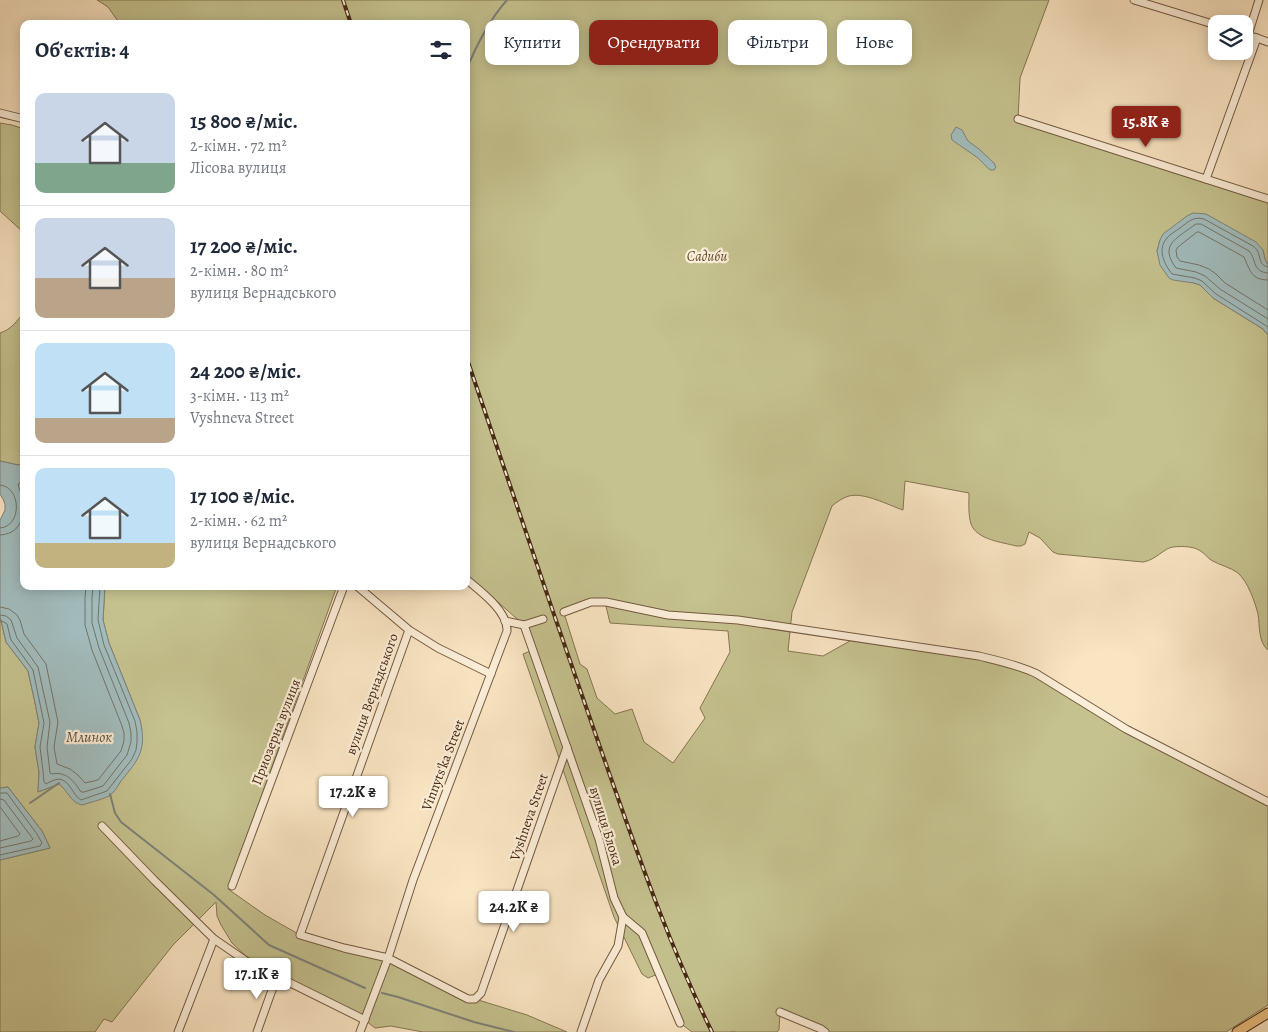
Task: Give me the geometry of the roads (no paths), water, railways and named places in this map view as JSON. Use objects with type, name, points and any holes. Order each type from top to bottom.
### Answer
[{"type":"main road","points":[[1237,1032],[1268,1013]]},
{"type":"street","points":[[1134,0],[1208,23]]},
{"type":"street","points":[[1253,16],[1259,0]]},
{"type":"street","points":[[1253,37],[1268,42]]},
{"type":"street","points":[[1206,179],[1257,38]]},
{"type":"street","points":[[0,113],[20,117]]},
{"type":"street","points":[[1018,119],[1268,198]]},
{"type":"street","points":[[470,583],[493,603],[505,620],[524,625],[542,619]]},
{"type":"street","name":"Приозерна вулиця","points":[[232,886],[343,590]]},
{"type":"street","points":[[362,590],[408,630],[438,648],[491,674]]},
{"type":"street","points":[[564,612],[591,602],[606,602],[668,615],[738,620],[950,651],[1000,661],[1037,674],[1126,729],[1268,802]]},
{"type":"street","name":"Vinnyts'ka Street","points":[[360,1032],[388,958],[413,880],[507,630],[505,620]]},
{"type":"street","name":"вулиця Блока","points":[[524,625],[600,839],[614,898],[623,917]]},
{"type":"street","name":"вулиця Вернадського","points":[[388,958],[300,935],[408,630]]},
{"type":"street","name":"Vyshneva Street","points":[[388,958],[468,999],[475,999],[481,993],[567,747]]},
{"type":"street","points":[[102,826],[214,939],[246,961],[365,1020]]},
{"type":"street","points":[[623,917],[642,933],[680,1023]]},
{"type":"street","points":[[581,1032],[599,980],[618,946],[623,917]]},
{"type":"street","points":[[178,1032],[214,939]]},
{"type":"street","points":[[257,1032],[277,976]]},
{"type":"street","points":[[780,1012],[825,1032]]},
{"type":"water","points":[[956,127],[962,130],[968,141],[994,163],[996,167],[994,170],[990,170],[978,158],[952,140],[951,135]]},
{"type":"water","points":[[1193,213],[1206,214],[1256,242],[1263,250],[1268,265],[1268,335],[1263,329],[1213,298],[1200,285],[1169,278],[1160,265],[1157,251],[1163,234]]},
{"type":"water","name":"Млинок","points":[[0,461],[20,464],[20,590],[105,590],[103,620],[109,643],[140,720],[143,739],[140,754],[133,766],[111,795],[103,799],[82,805],[78,804],[59,784],[38,792],[39,772],[35,747],[39,723],[34,698],[28,671],[6,642],[0,616],[0,520],[5,510],[5,504],[0,494]]},
{"type":"water","points":[[8,787],[42,831],[50,848],[0,860],[0,788]]},
{"type":"waterway","points":[[470,62],[494,16],[507,0]]},
{"type":"waterway","points":[[30,803],[59,783]]},
{"type":"waterway","points":[[110,794],[115,813],[121,822],[214,895],[269,945],[365,988]]},
{"type":"waterway","points":[[382,993],[474,1022],[514,1032]]},
{"type":"railway","points":[[343,0],[350,20]]},
{"type":"railway","points":[[470,368],[639,857],[680,963],[712,1032]]},
{"type":"park label","name":"Садиби","points":[[707,256]]}]
